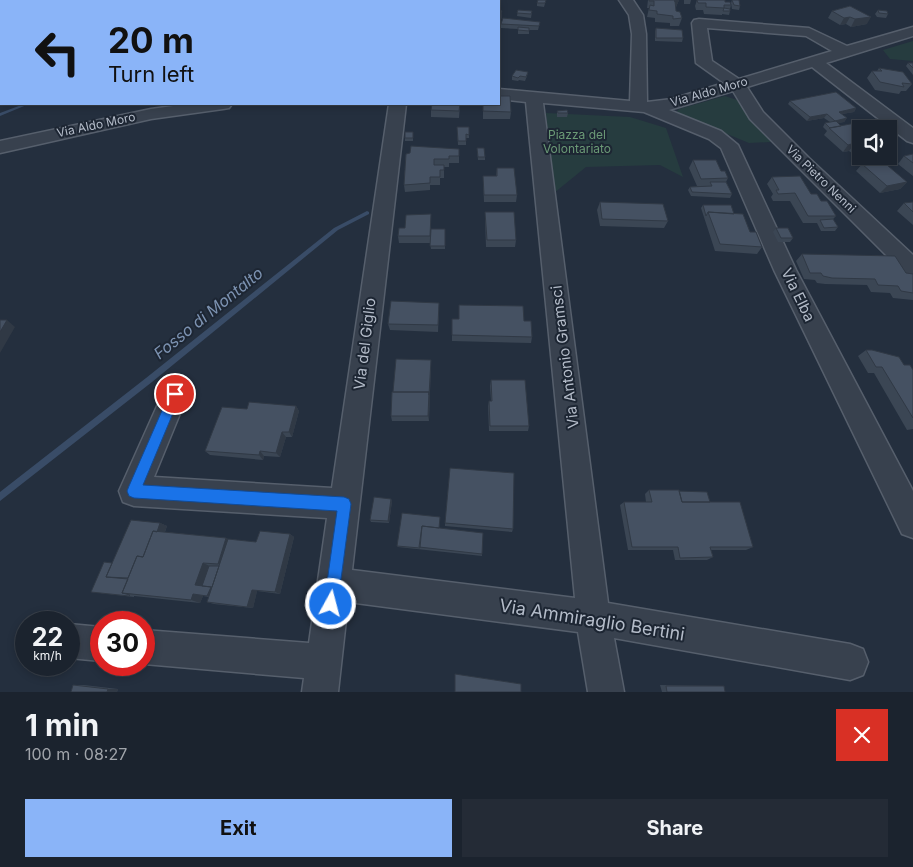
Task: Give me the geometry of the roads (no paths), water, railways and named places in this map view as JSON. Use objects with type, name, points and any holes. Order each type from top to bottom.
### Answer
[{"type":"street","points":[[626,0],[636,15],[639,34],[643,107]]},
{"type":"street","points":[[738,84],[704,63],[699,23],[809,32],[844,51]]},
{"type":"street","name":"Via Aldo Moro","points":[[500,94],[643,107],[674,104],[913,31]]},
{"type":"street","points":[[813,60],[913,137]]},
{"type":"street","name":"Via Pietro Nenni","points":[[738,84],[756,115],[802,162],[913,268]]},
{"type":"street","name":"Via Antonio Gramsci","points":[[534,97],[593,618],[606,692]]},
{"type":"street","name":"Via Aldo Moro","points":[[0,147],[151,114],[216,105]]},
{"type":"street","name":"Via del Giglio","points":[[322,677],[397,105]]},
{"type":"street","name":"Via Elba","points":[[643,107],[715,135],[729,145],[785,270],[913,523]]},
{"type":"street","points":[[175,394],[134,491],[344,504]]},
{"type":"street","name":"Via Ammiraglio Bertini","points":[[334,584],[593,618],[850,662]]},
{"type":"street","points":[[155,649],[322,677]]},
{"type":"waterway","points":[[0,115],[25,105]]},
{"type":"waterway","name":"Fosso di Montalto","points":[[0,497],[336,229],[367,213]]},
{"type":"park label","name":"Piazza del Volontariato","points":[[577,142]]}]
